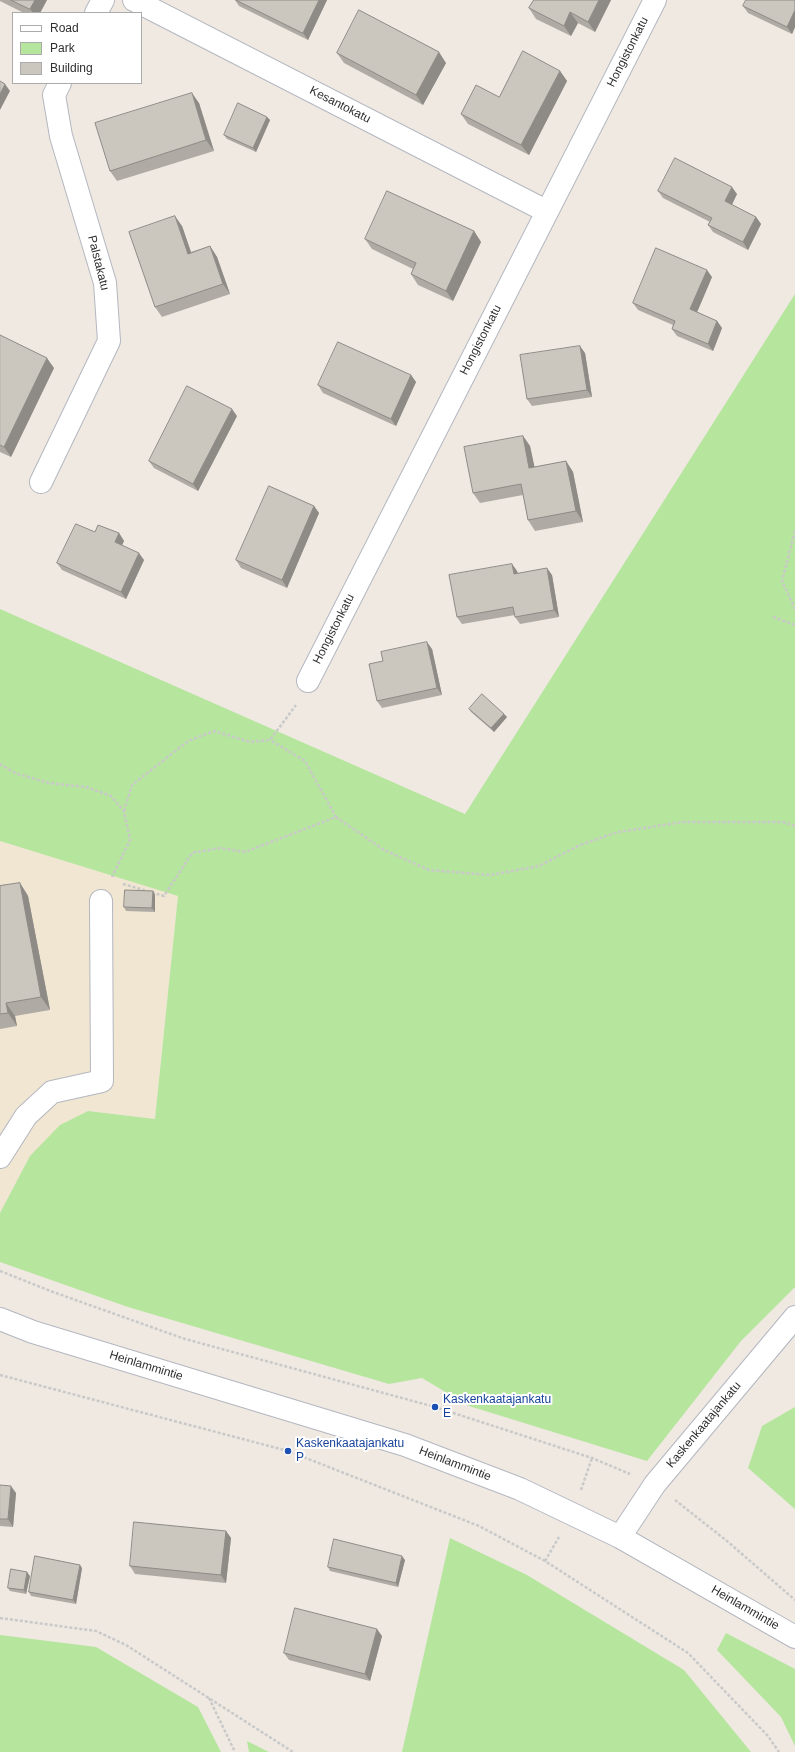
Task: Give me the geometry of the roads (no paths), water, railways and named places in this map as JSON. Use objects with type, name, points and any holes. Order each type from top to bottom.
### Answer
[{"type":"street","points":[[97,12],[103,0]]},
{"type":"street","name":"Kesantokatu","points":[[134,0],[546,211]]},
{"type":"street","name":"Hongistonkatu","points":[[308,681],[546,211],[655,0]]},
{"type":"street","name":"Palstakatu","points":[[41,482],[109,341],[105,283],[61,136],[54,95],[60,84]]},
{"type":"street","points":[[0,1157],[26,1116],[52,1092],[102,1081],[101,901]]},
{"type":"street","name":"Kaskenkaatajankatu","points":[[620,1537],[655,1484],[795,1317]]},
{"type":"street","name":"Heinlammintie","points":[[0,1319],[33,1332],[405,1446],[520,1489],[620,1537],[795,1637]]},
{"type":"place","name":"Kaskenkaatajankatu E","points":[[435,1407]]},
{"type":"place","name":"Kaskenkaatajankatu P","points":[[288,1451]]}]
